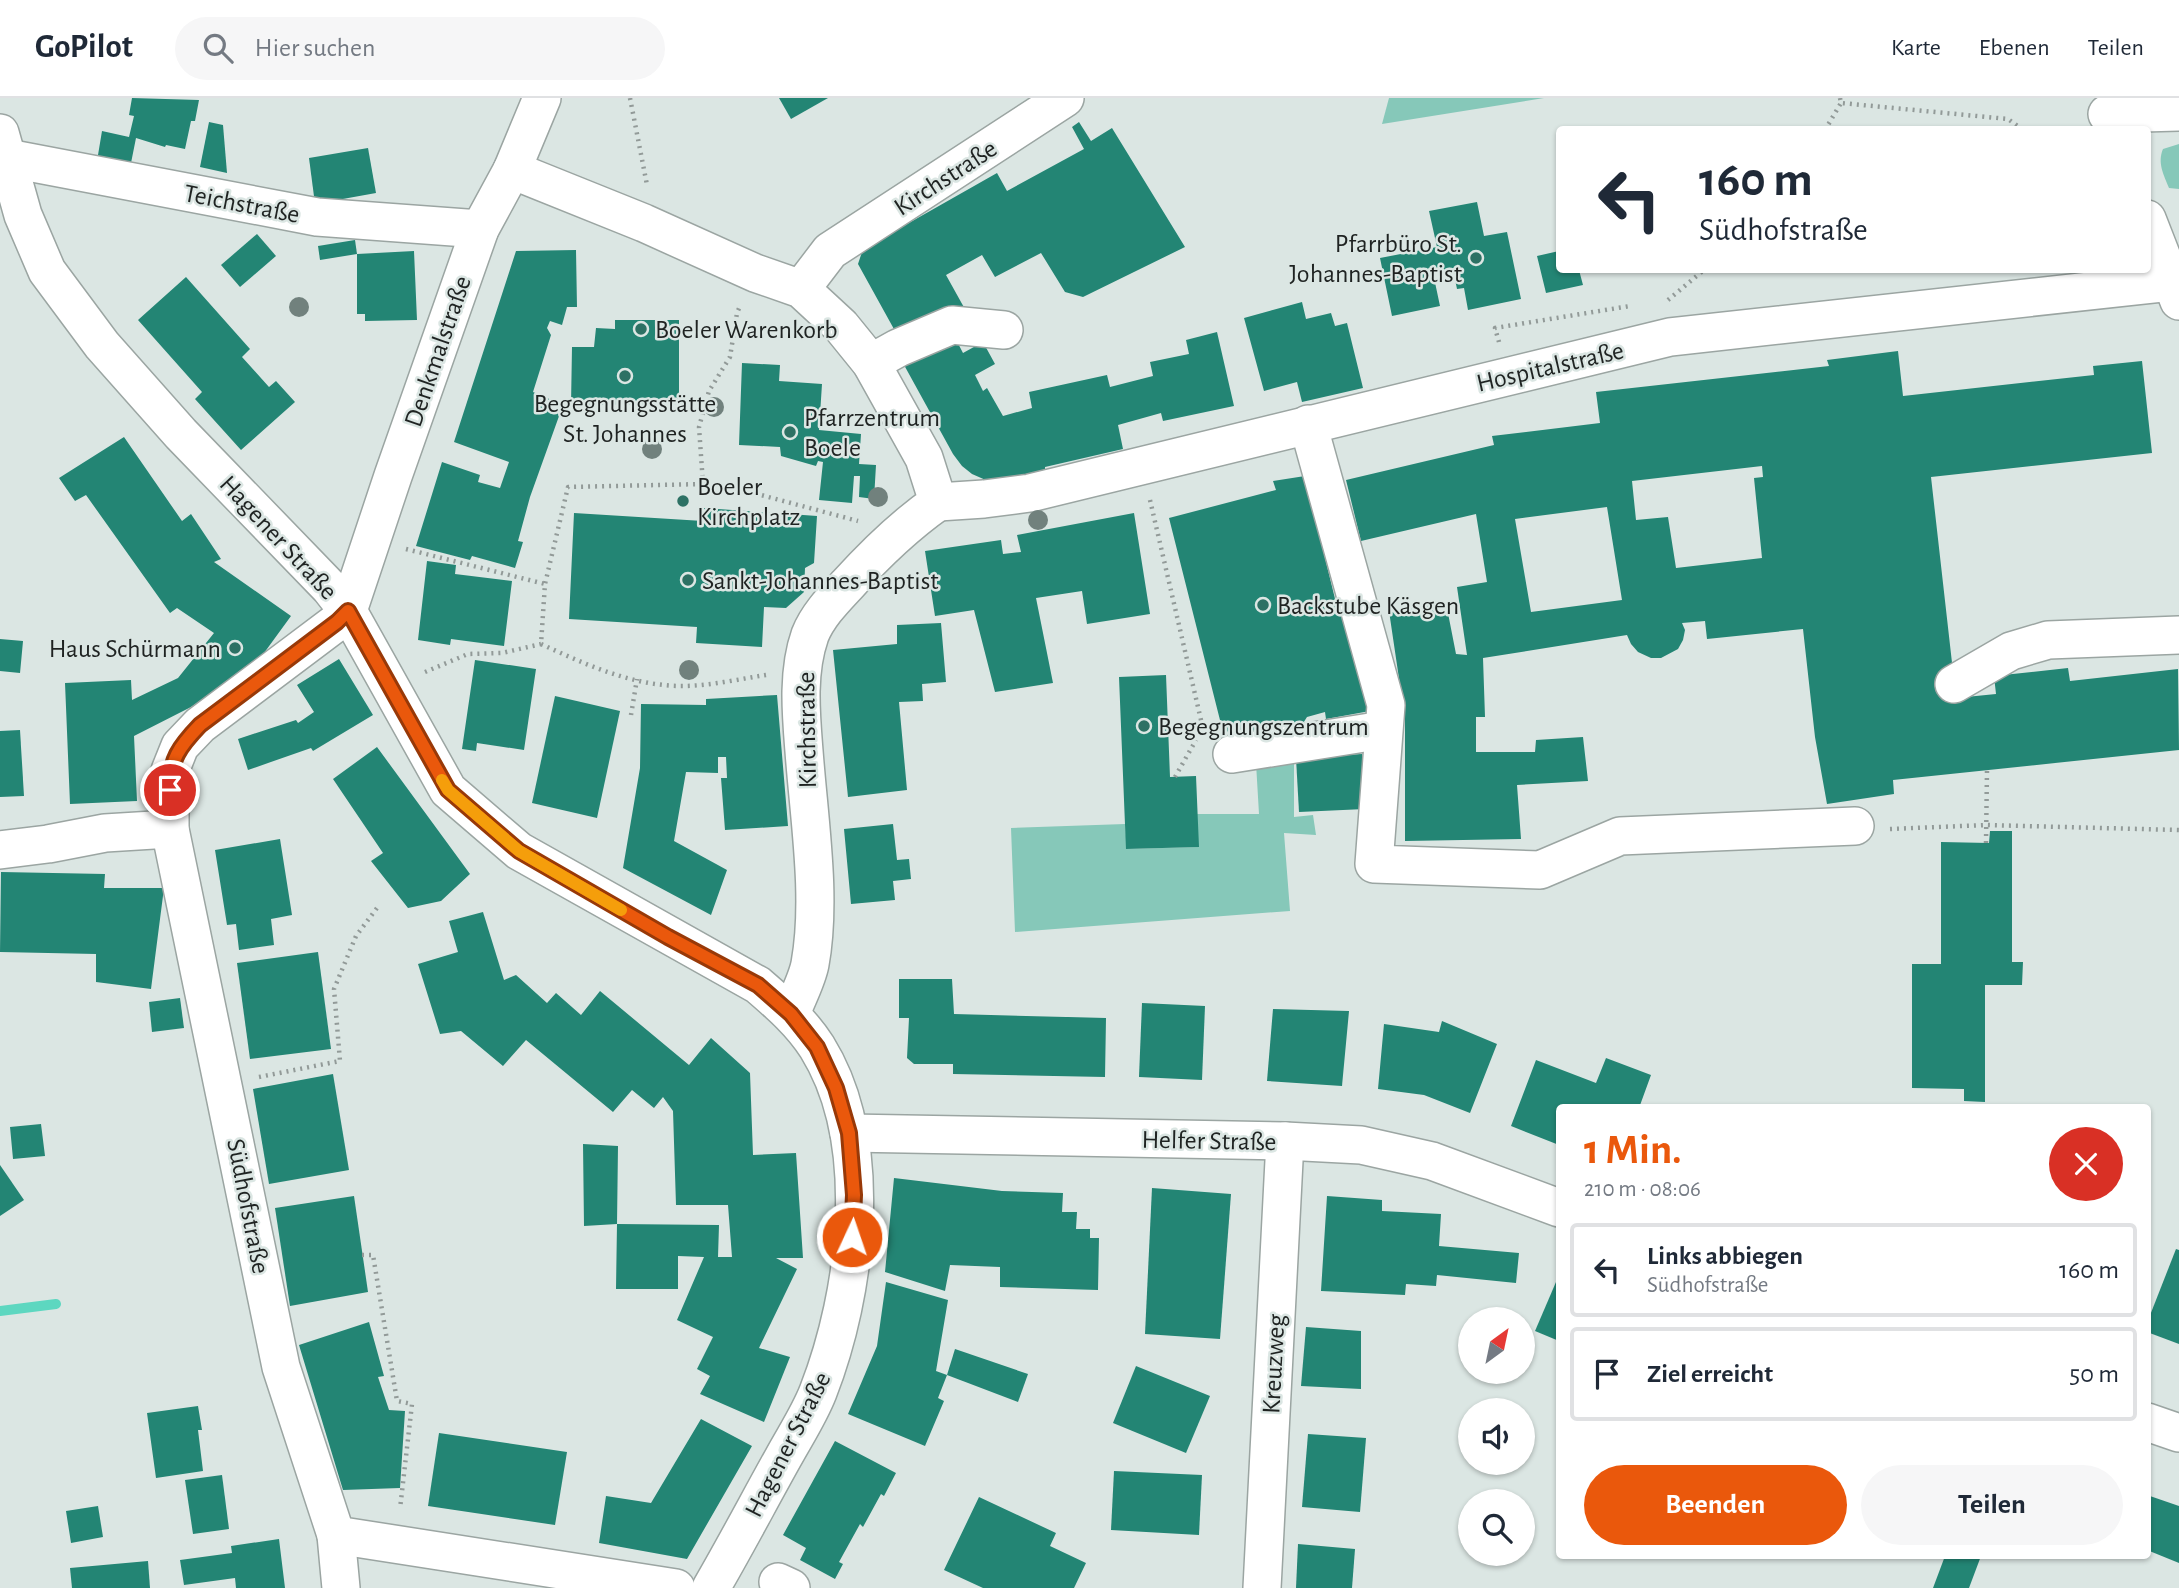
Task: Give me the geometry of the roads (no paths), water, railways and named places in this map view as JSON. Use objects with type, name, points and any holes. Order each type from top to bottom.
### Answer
[{"type":"street","name":"Denkmalstraße","points":[[348,611],[480,229],[512,170],[542,98]]},
{"type":"street","name":"Kirchstraße","points":[[800,289],[830,251],[1065,98]]},
{"type":"street","points":[[2106,114],[2179,112]]},
{"type":"street","name":"Teichstraße","points":[[3,145],[317,217],[480,229]]},
{"type":"street","name":"Hagener Straße","points":[[3,145],[23,215],[47,271],[102,345],[181,434],[330,588],[348,611],[448,790],[519,851],[758,985],[791,1014],[817,1047],[836,1088],[849,1133],[854,1195],[851,1257],[836,1342],[817,1395],[711,1588]]},
{"type":"street","points":[[512,170],[644,223],[755,273],[800,289],[841,326],[872,363],[925,458],[938,502]]},
{"type":"street","points":[[2151,229],[2175,292]]},
{"type":"street","name":"Hospitalstraße","points":[[938,502],[1030,493],[1671,337],[2175,292]]},
{"type":"street","points":[[872,363],[898,348],[951,325],[1004,330]]},
{"type":"street","points":[[1308,424],[1386,705],[1374,864],[1540,870],[1620,835],[1854,826]]},
{"type":"street","name":"Kirchstraße","points":[[791,1014],[809,966],[815,914],[803,731],[802,673],[811,634],[831,602],[888,541],[938,502]]},
{"type":"street","name":"Südhofstraße","points":[[341,1588],[336,1535],[281,1367],[170,829],[170,771],[180,746],[200,725],[348,611]]},
{"type":"street","points":[[1954,684],[2011,651],[2048,640],[2179,635]]},
{"type":"street","points":[[1232,754],[1383,730]]},
{"type":"street","points":[[0,850],[48,845],[105,833],[170,829]]},
{"type":"street","name":"Helfer Straße","points":[[849,1133],[1285,1141],[1361,1145],[1432,1161],[1556,1207]]},
{"type":"street","name":"Kreuzweg","points":[[1262,1588],[1285,1141]]},
{"type":"street","points":[[2151,1423],[2179,1433]]},
{"type":"street","points":[[336,1535],[676,1588]]},
{"type":"waterway","points":[[0,1311],[56,1304]]},
{"type":"place","name":"Pfarrbüro St. Johannes-Baptist","points":[[1476,258]]},
{"type":"place","name":"Boeler Warenkorb","points":[[641,329]]},
{"type":"place","name":"Begegnungsstätte St. Johannes","points":[[625,376]]},
{"type":"place","name":"Pfarrzentrum Boele","points":[[790,432]]},
{"type":"place","name":"Boeler Kirchplatz","points":[[683,501]]},
{"type":"place","name":"Sankt-Johannes-Baptist","points":[[688,580]]},
{"type":"place","name":"Backstube Käsgen","points":[[1263,605]]},
{"type":"place","name":"Haus Schürmann","points":[[235,648]]},
{"type":"place","name":"Begegnungszentrum","points":[[1144,726]]}]
